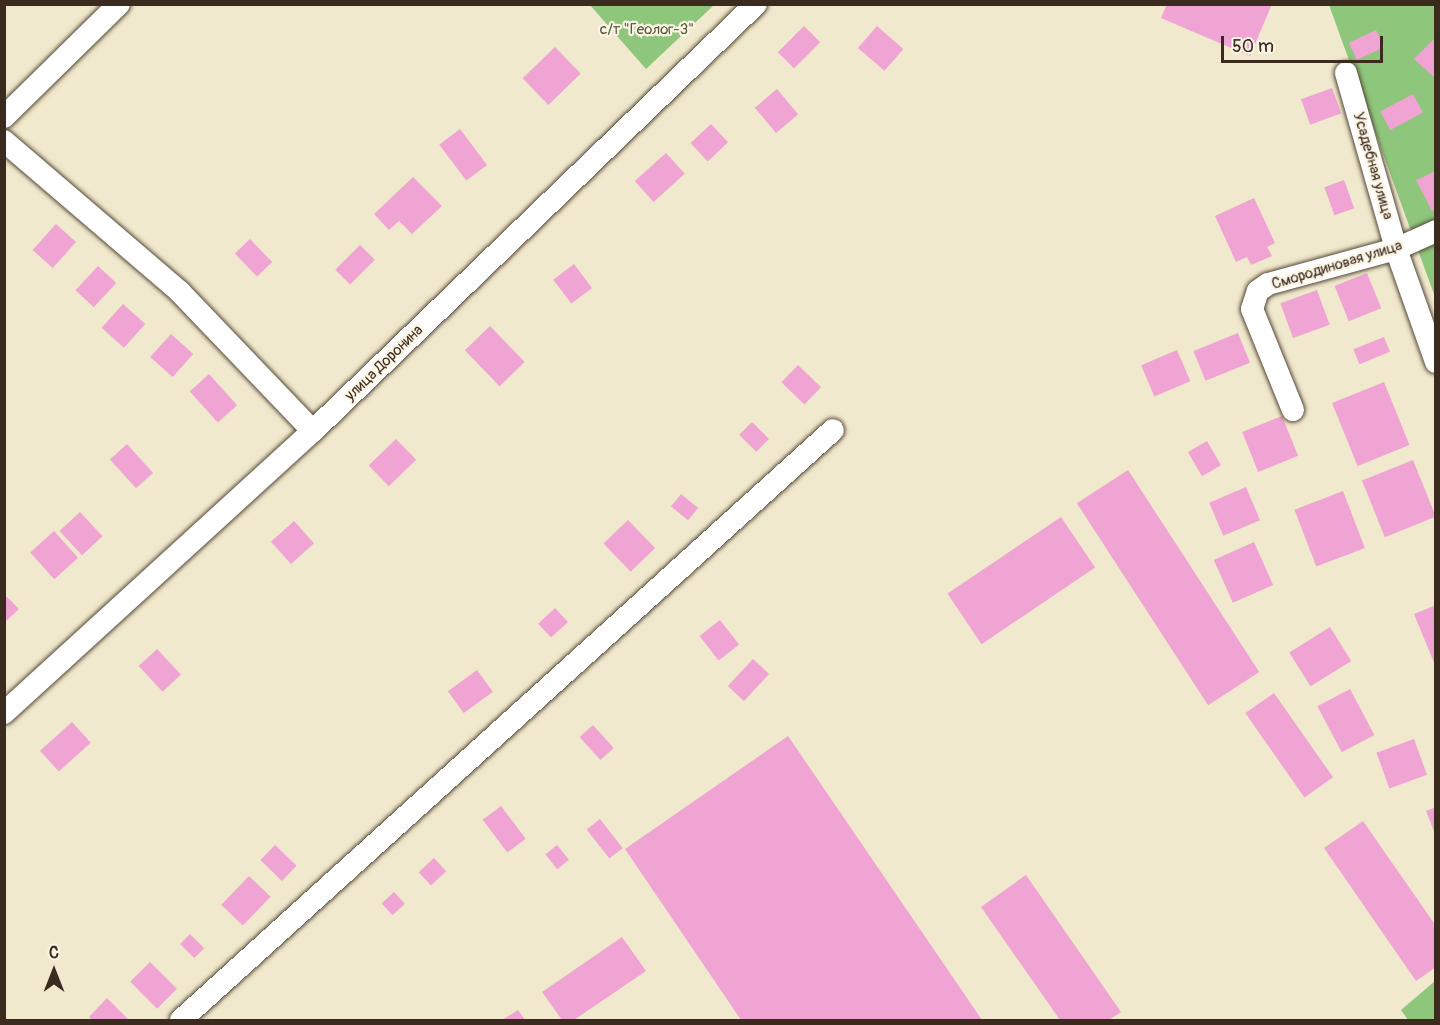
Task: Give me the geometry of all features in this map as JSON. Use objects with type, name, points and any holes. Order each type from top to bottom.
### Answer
[{"type":"street","points":[[4,117],[119,4]]},
{"type":"street","name":"улица Доронина","points":[[4,712],[313,431],[756,4]]},
{"type":"street","name":"Усадебная улица","points":[[1346,73],[1396,249],[1436,362]]},
{"type":"street","points":[[4,141],[180,292],[313,431]]},
{"type":"street","name":"Смородиновая улица","points":[[1293,410],[1252,309],[1258,291],[1268,284],[1396,249],[1436,231]]},
{"type":"street","points":[[181,1020],[833,430]]},
{"type":"green space","name":"с/т \"Геолог-3\"","points":[[590,5],[714,5],[646,69]]},
{"type":"green space","points":[[1329,5],[1435,5],[1435,297]]},
{"type":"green space","points":[[1435,981],[1435,1020],[1408,1020],[1401,1010]]},
{"type":"building","points":[[1167,4],[1272,4],[1250,56],[1161,18]]},
{"type":"building","points":[[804,26],[820,42],[794,68],[778,52]]},
{"type":"building","points":[[877,26],[903,49],[884,71],[858,48]]},
{"type":"building","points":[[1376,30],[1384,47],[1357,60],[1349,43]]},
{"type":"building","points":[[1436,37],[1436,79],[1414,59]]},
{"type":"building","points":[[555,47],[581,74],[548,105],[523,78]]},
{"type":"building","points":[[1332,88],[1341,113],[1310,125],[1301,99]]},
{"type":"building","points":[[777,89],[798,114],[776,133],[755,108]]},
{"type":"building","points":[[1413,94],[1423,113],[1390,130],[1380,111]]},
{"type":"building","points":[[711,124],[728,142],[708,161],[691,143]]},
{"type":"building","points":[[460,129],[487,165],[466,181],[439,145]]},
{"type":"building","points":[[666,153],[685,174],[654,202],[635,181]]},
{"type":"building","points":[[1436,171],[1436,209],[1432,211],[1416,180]]},
{"type":"building","points":[[413,177],[442,206],[412,234],[399,221],[389,230],[374,214]]},
{"type":"building","points":[[1344,180],[1354,208],[1335,215],[1324,187]]},
{"type":"building","points":[[1254,198],[1275,243],[1267,247],[1272,256],[1251,265],[1247,257],[1236,262],[1215,216]]},
{"type":"building","points":[[56,224],[76,242],[53,268],[33,250]]},
{"type":"building","points":[[250,239],[272,262],[257,277],[235,254]]},
{"type":"building","points":[[360,245],[375,260],[350,285],[335,270]]},
{"type":"building","points":[[574,264],[592,288],[571,304],[553,280]]},
{"type":"building","points":[[98,266],[116,283],[94,307],[75,290]]},
{"type":"building","points":[[1367,273],[1381,308],[1349,321],[1335,286]]},
{"type":"building","points":[[1317,290],[1330,325],[1293,338],[1280,303]]},
{"type":"building","points":[[123,304],[145,324],[124,348],[102,328]]},
{"type":"building","points":[[490,326],[525,362],[500,386],[465,350]]},
{"type":"building","points":[[1238,333],[1250,363],[1205,381],[1193,351]]},
{"type":"building","points":[[171,334],[193,354],[173,377],[150,357]]},
{"type":"building","points":[[1384,337],[1390,352],[1359,364],[1353,349]]},
{"type":"building","points":[[1177,350],[1190,381],[1154,397],[1141,365]]},
{"type":"building","points":[[798,365],[821,387],[804,404],[781,382]]},
{"type":"building","points":[[209,374],[237,405],[218,423],[190,391]]},
{"type":"building","points":[[1384,382],[1409,445],[1358,466],[1332,403]]},
{"type":"building","points":[[1282,416],[1298,456],[1258,472],[1242,432]]},
{"type":"building","points":[[752,422],[769,439],[756,452],[739,435]]},
{"type":"building","points":[[396,439],[416,460],[389,486],[369,465]]},
{"type":"building","points":[[1207,441],[1221,465],[1202,476],[1188,452]]},
{"type":"building","points":[[127,444],[153,473],[136,488],[110,459]]},
{"type":"building","points":[[1413,460],[1436,517],[1385,537],[1362,481]]},
{"type":"building","points":[[1128,470],[1259,672],[1208,705],[1077,503]]},
{"type":"building","points":[[1246,487],[1260,520],[1223,536],[1209,503]]},
{"type":"building","points":[[1343,491],[1365,548],[1316,567],[1294,510]]},
{"type":"building","points":[[681,494],[698,508],[688,520],[671,506]]},
{"type":"building","points":[[80,512],[103,536],[82,555],[60,531]]},
{"type":"building","points":[[1061,517],[1095,568],[982,644],[947,594]]},
{"type":"building","points":[[628,520],[655,548],[631,572],[604,544]]},
{"type":"building","points":[[294,521],[314,543],[291,564],[271,542]]},
{"type":"building","points":[[54,531],[78,558],[54,579],[30,552]]},
{"type":"building","points":[[1254,542],[1273,585],[1233,603],[1214,560]]},
{"type":"building","points":[[4,594],[19,609],[4,623]]},
{"type":"building","points":[[1436,605],[1436,665],[1435,665],[1414,614]]},
{"type":"building","points":[[555,608],[568,622],[551,638],[538,624]]},
{"type":"building","points":[[720,620],[739,644],[719,660],[700,636]]},
{"type":"building","points":[[1330,627],[1351,661],[1310,686],[1289,652]]},
{"type":"building","points":[[157,649],[181,675],[163,692],[139,666]]},
{"type":"building","points":[[753,659],[769,674],[744,701],[728,686]]},
{"type":"building","points":[[477,670],[493,692],[464,713],[448,691]]},
{"type":"building","points":[[1350,689],[1374,735],[1342,752],[1317,706]]},
{"type":"building","points":[[1274,693],[1333,777],[1304,797],[1245,713]]},
{"type":"building","points":[[72,722],[91,743],[59,772],[40,751]]},
{"type":"building","points":[[593,725],[614,748],[600,760],[580,737]]},
{"type":"building","points":[[788,736],[982,1020],[741,1020],[625,849]]},
{"type":"building","points":[[1414,739],[1427,775],[1389,788],[1376,753]]},
{"type":"building","points":[[501,806],[526,839],[507,853],[483,820]]},
{"type":"building","points":[[1436,807],[1436,834],[1435,834],[1426,811]]},
{"type":"building","points":[[600,819],[623,848],[609,859],[587,829]]},
{"type":"building","points":[[1363,821],[1436,926],[1436,967],[1416,981],[1324,848]]},
{"type":"building","points":[[275,845],[297,866],[282,881],[260,860]]},
{"type":"building","points":[[557,845],[569,860],[557,869],[545,854]]},
{"type":"building","points":[[434,858],[446,871],[431,885],[419,872]]},
{"type":"building","points":[[1026,875],[1121,1012],[1109,1020],[1060,1020],[981,907]]},
{"type":"building","points":[[249,876],[271,897],[243,926],[221,905]]},
{"type":"building","points":[[394,892],[405,904],[392,915],[382,904]]},
{"type":"building","points":[[190,934],[204,948],[194,958],[180,944]]},
{"type":"building","points":[[622,937],[646,971],[574,1020],[562,1020],[542,992]]},
{"type":"building","points":[[150,962],[177,989],[157,1009],[130,982]]},
{"type":"building","points":[[107,998],[127,1020],[92,1020],[89,1017]]},
{"type":"building","points":[[518,1010],[525,1020],[502,1020]]}]
